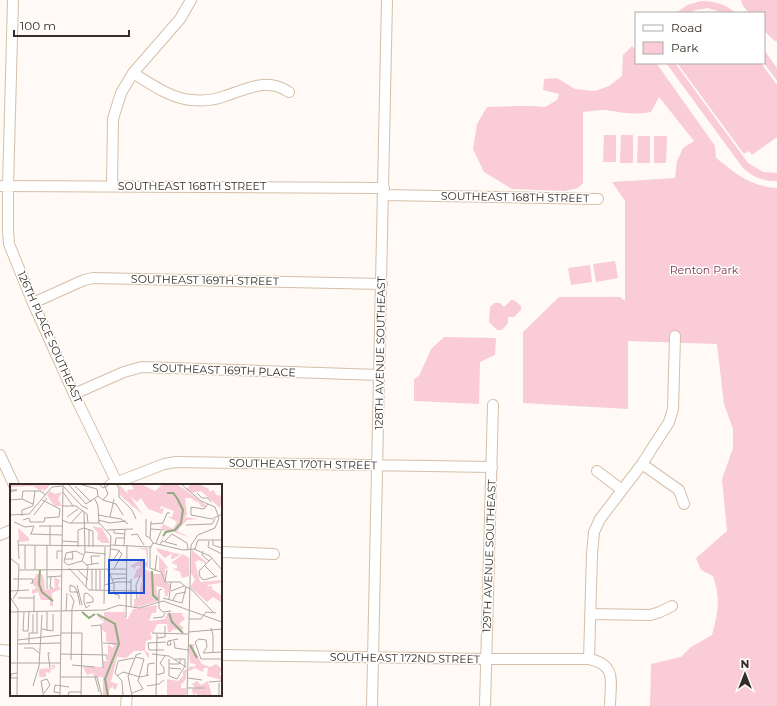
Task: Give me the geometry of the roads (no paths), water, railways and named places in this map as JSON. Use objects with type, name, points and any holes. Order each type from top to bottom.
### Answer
[{"type":"street","name":"126TH PLACE SOUTHEAST","points":[[13,0],[4,186],[10,244],[33,303],[115,484]]},
{"type":"street","points":[[112,186],[113,119],[121,93],[133,73],[180,19],[191,0]]},
{"type":"street","name":"128TH AVENUE SOUTHEAST","points":[[372,706],[388,0]]},
{"type":"street","points":[[133,73],[166,93],[191,100],[217,98],[248,87],[265,84],[283,88],[289,92]]},
{"type":"street","name":"SOUTHEAST 168TH STREET","points":[[4,186],[112,186],[384,192],[598,199]]},
{"type":"street","name":"SOUTHEAST 169TH STREET","points":[[33,303],[84,280],[93,278],[382,284]]},
{"type":"street","points":[[610,706],[609,670],[600,661],[589,659],[594,532],[600,519],[642,464],[669,422],[673,409],[676,336]]},
{"type":"street","name":"SOUTHEAST 169TH PLACE","points":[[74,394],[124,372],[142,367],[379,375]]},
{"type":"street","name":"129TH AVENUE SOUTHEAST","points":[[485,706],[493,405]]},
{"type":"street","points":[[0,455],[14,484]]},
{"type":"street","name":"SOUTHEAST 170TH STREET","points":[[115,484],[164,464],[176,462],[492,468]]},
{"type":"street","points":[[642,464],[679,490],[684,504]]},
{"type":"street","points":[[597,471],[622,490]]},
{"type":"street","points":[[0,535],[10,530]]},
{"type":"street","points":[[222,552],[274,554]]},
{"type":"street","points":[[590,614],[650,614],[660,612],[672,606]]},
{"type":"street","points":[[0,650],[10,651]]},
{"type":"street","name":"SOUTHEAST 172ND STREET","points":[[222,655],[373,658],[589,659]]},
{"type":"street","points":[[126,706],[127,696]]},
{"type":"park label","name":"Renton Park","points":[[704,270]]}]
